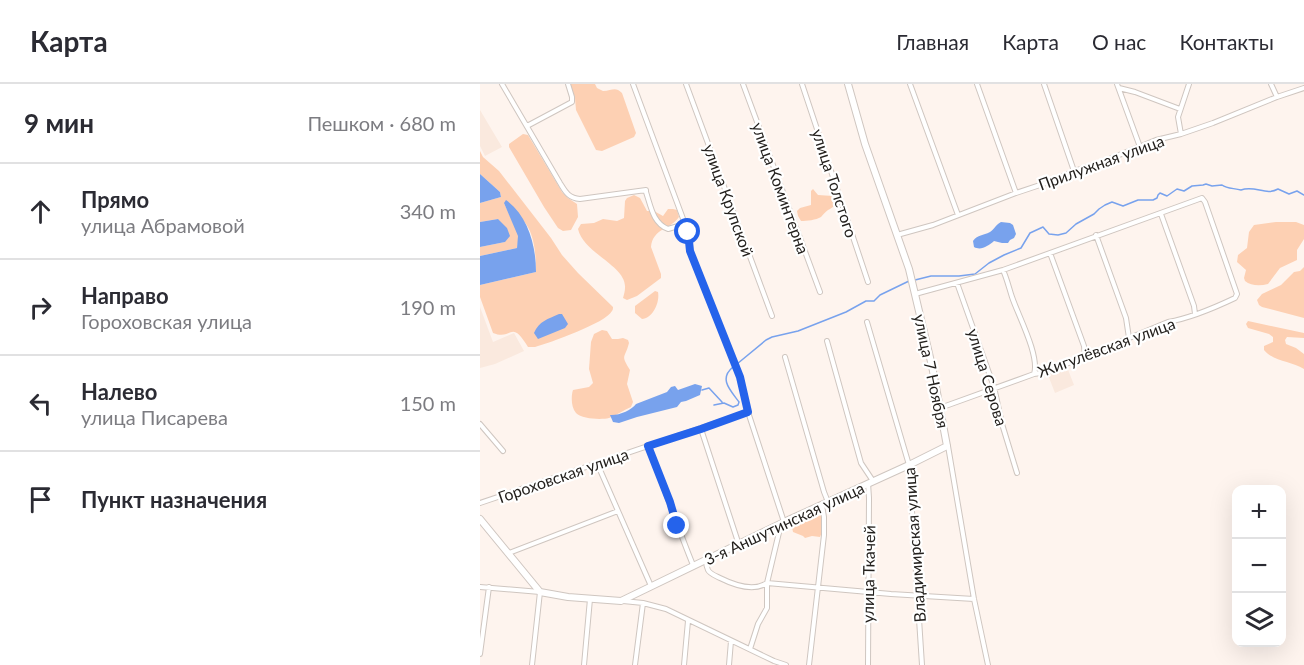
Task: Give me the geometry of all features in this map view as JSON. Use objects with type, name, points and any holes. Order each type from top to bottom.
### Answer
[{"type":"street","points":[[502,84],[567,195],[580,199],[646,190],[655,218],[661,226],[668,230],[685,224]]},
{"type":"street","points":[[527,126],[572,102],[568,84]]},
{"type":"street","points":[[633,84],[685,224],[690,251],[740,377],[748,412],[782,523],[767,583],[768,608],[758,624],[750,649]]},
{"type":"street","name":"улица Крупской","points":[[686,84],[772,316]]},
{"type":"street","name":"улица Коминтерна","points":[[743,84],[820,292]]},
{"type":"street","name":"улица Толстого","points":[[802,84],[868,282]]},
{"type":"street","name":"улица 7 Ноября","points":[[848,84],[865,144],[909,269],[940,408],[988,665]]},
{"type":"street","points":[[910,84],[958,215]]},
{"type":"street","points":[[977,84],[1016,193]]},
{"type":"street","points":[[1044,84],[1074,171]]},
{"type":"street","points":[[1181,134],[1178,117],[1189,84]]},
{"type":"street","points":[[1271,84],[1276,97]]},
{"type":"street","points":[[1118,86],[1180,109]]},
{"type":"street","points":[[1118,86],[1140,147]]},
{"type":"street","name":"Прилужная улица","points":[[897,235],[1049,182],[1156,140],[1227,118],[1304,87]]},
{"type":"street","name":"Жигулёвская улица","points":[[940,408],[994,387],[1047,372],[1168,322],[1182,320],[1212,309],[1236,297],[1237,294],[1204,200],[1199,199],[1161,214]]},
{"type":"street","points":[[915,294],[1003,270],[1096,235],[1161,214],[1195,314]]},
{"type":"street","points":[[1096,235],[1126,318],[1129,338]]},
{"type":"street","points":[[1050,253],[1085,349],[1084,357]]},
{"type":"street","points":[[1003,270],[1022,318],[1035,361],[1034,374]]},
{"type":"street","name":"улица Серова","points":[[957,283],[994,387],[1002,424],[1017,473]]},
{"type":"street","name":"Владимирская улица","points":[[867,322],[909,465],[922,665]]},
{"type":"street","name":"улица Ткачей","points":[[827,341],[861,463],[870,482],[868,665]]},
{"type":"street","points":[[785,357],[824,492],[825,504],[810,665]]},
{"type":"street","name":"Гороховская улица","points":[[480,503],[748,412]]},
{"type":"street","points":[[480,424],[502,451]]},
{"type":"street","points":[[701,429],[739,545]]},
{"type":"street","points":[[648,446],[694,566]]},
{"type":"street","name":"3-я Аншутинская улица","points":[[621,601],[947,446]]},
{"type":"street","points":[[597,463],[651,586]]},
{"type":"street","points":[[508,553],[618,512]]},
{"type":"street","points":[[480,519],[540,592],[531,665]]},
{"type":"street","points":[[706,560],[708,571],[729,583],[740,586],[756,587],[767,583],[974,599]]},
{"type":"street","points":[[480,587],[643,603],[666,609],[774,663],[786,665]]},
{"type":"street","points":[[480,654],[489,587]]},
{"type":"street","points":[[584,665],[590,599]]},
{"type":"street","points":[[635,665],[643,603]]},
{"type":"street","points":[[684,665],[688,621]]},
{"type":"street","points":[[729,665],[731,641]]},
{"type":"shaded area","points":[[570,84],[595,84],[603,91],[615,89],[620,91],[636,133],[634,137],[602,151],[596,150],[576,110]]},
{"type":"shaded area","points":[[480,110],[502,147],[485,156],[480,146]]},
{"type":"shaded area","points":[[523,134],[528,135],[562,192],[577,204],[578,217],[571,230],[563,231],[558,228],[509,147],[509,144]]},
{"type":"shaded area","points":[[480,151],[483,157],[499,171],[562,255],[613,307],[608,316],[576,332],[535,347],[528,347],[514,332],[500,335],[493,333],[480,297],[480,285],[536,272],[536,260],[529,229],[521,218],[504,203],[519,236],[517,248],[480,256],[480,247],[505,242],[498,219],[480,222],[480,203],[501,197],[500,192],[480,174]]},
{"type":"shaded area","points":[[813,189],[818,195],[833,196],[836,201],[835,205],[819,218],[801,221],[797,211],[811,205]]},
{"type":"shaded area","points":[[634,195],[640,198],[647,211],[654,211],[663,216],[668,209],[673,209],[677,210],[679,217],[658,233],[652,241],[651,247],[661,278],[637,296],[627,300],[623,298],[624,280],[588,245],[578,229],[581,224],[594,223],[603,219],[617,221],[624,218],[625,201]]},
{"type":"shaded area","points":[[1296,222],[1304,225],[1304,239],[1297,250],[1297,260],[1280,268],[1268,284],[1250,284],[1244,278],[1246,270],[1237,262],[1238,255],[1247,248],[1249,232],[1254,225]]},
{"type":"shaded area","points":[[1304,267],[1304,318],[1259,305],[1257,300],[1262,294],[1281,285],[1294,272]]},
{"type":"shaded area","points":[[655,291],[658,292],[657,305],[649,316],[642,319],[635,313],[635,306]]},
{"type":"shaded area","points":[[480,307],[493,342],[514,333],[524,351],[480,368]]},
{"type":"shaded area","points":[[1248,321],[1304,333],[1304,338],[1287,337],[1285,340],[1286,344],[1304,354],[1304,369],[1268,354],[1264,346],[1273,342],[1273,337],[1248,328],[1246,324]]},
{"type":"shaded area","points":[[602,330],[607,331],[612,339],[628,340],[624,359],[630,370],[627,384],[633,402],[631,407],[609,418],[583,417],[574,411],[573,390],[589,387],[593,383],[589,369],[591,342],[594,334]]},
{"type":"shaded area","points":[[1067,367],[1074,385],[1055,393],[1048,375]]},
{"type":"shaded area","points":[[818,514],[821,515],[823,530],[820,537],[805,538],[793,532],[794,525]]},
{"type":"water","points":[[480,174],[500,192],[501,197],[480,203]]},
{"type":"water","points":[[506,200],[520,214],[529,232],[536,272],[480,285],[480,256],[517,248],[518,236],[504,203]]},
{"type":"water","points":[[498,219],[507,228],[510,236],[505,242],[480,247],[480,222]]},
{"type":"water","points":[[1001,222],[1013,225],[1016,234],[1014,238],[1008,243],[994,241],[982,248],[974,247],[975,239],[990,232]]},
{"type":"water","points":[[562,314],[568,324],[565,328],[538,339],[534,333],[538,326]]},
{"type":"water","points":[[695,384],[702,386],[700,395],[681,402],[677,407],[619,423],[613,422],[610,415],[624,412],[636,404],[667,392],[671,387],[675,386],[678,390]]},
{"type":"waterway","points":[[915,280],[931,276],[975,274],[989,263],[1021,248],[1030,233],[1043,227],[1049,234],[1066,233],[1076,224],[1112,202],[1123,206],[1138,200],[1153,200],[1160,193],[1167,196],[1177,189],[1184,191],[1192,186],[1206,184],[1241,190],[1274,191],[1278,189],[1289,194],[1297,191],[1304,195]]},
{"type":"waterway","points":[[737,364],[772,337],[798,331],[846,312],[866,301],[874,301],[880,295],[909,281]]},
{"type":"waterway","points":[[714,405],[724,403],[733,407],[738,405],[739,402],[726,380],[726,376],[733,367]]},
{"type":"waterway","points":[[702,390],[709,388],[722,402]]},
{"type":"route","points":[[677,526],[674,512],[648,446],[748,412],[740,377],[690,251],[688,232]]}]
